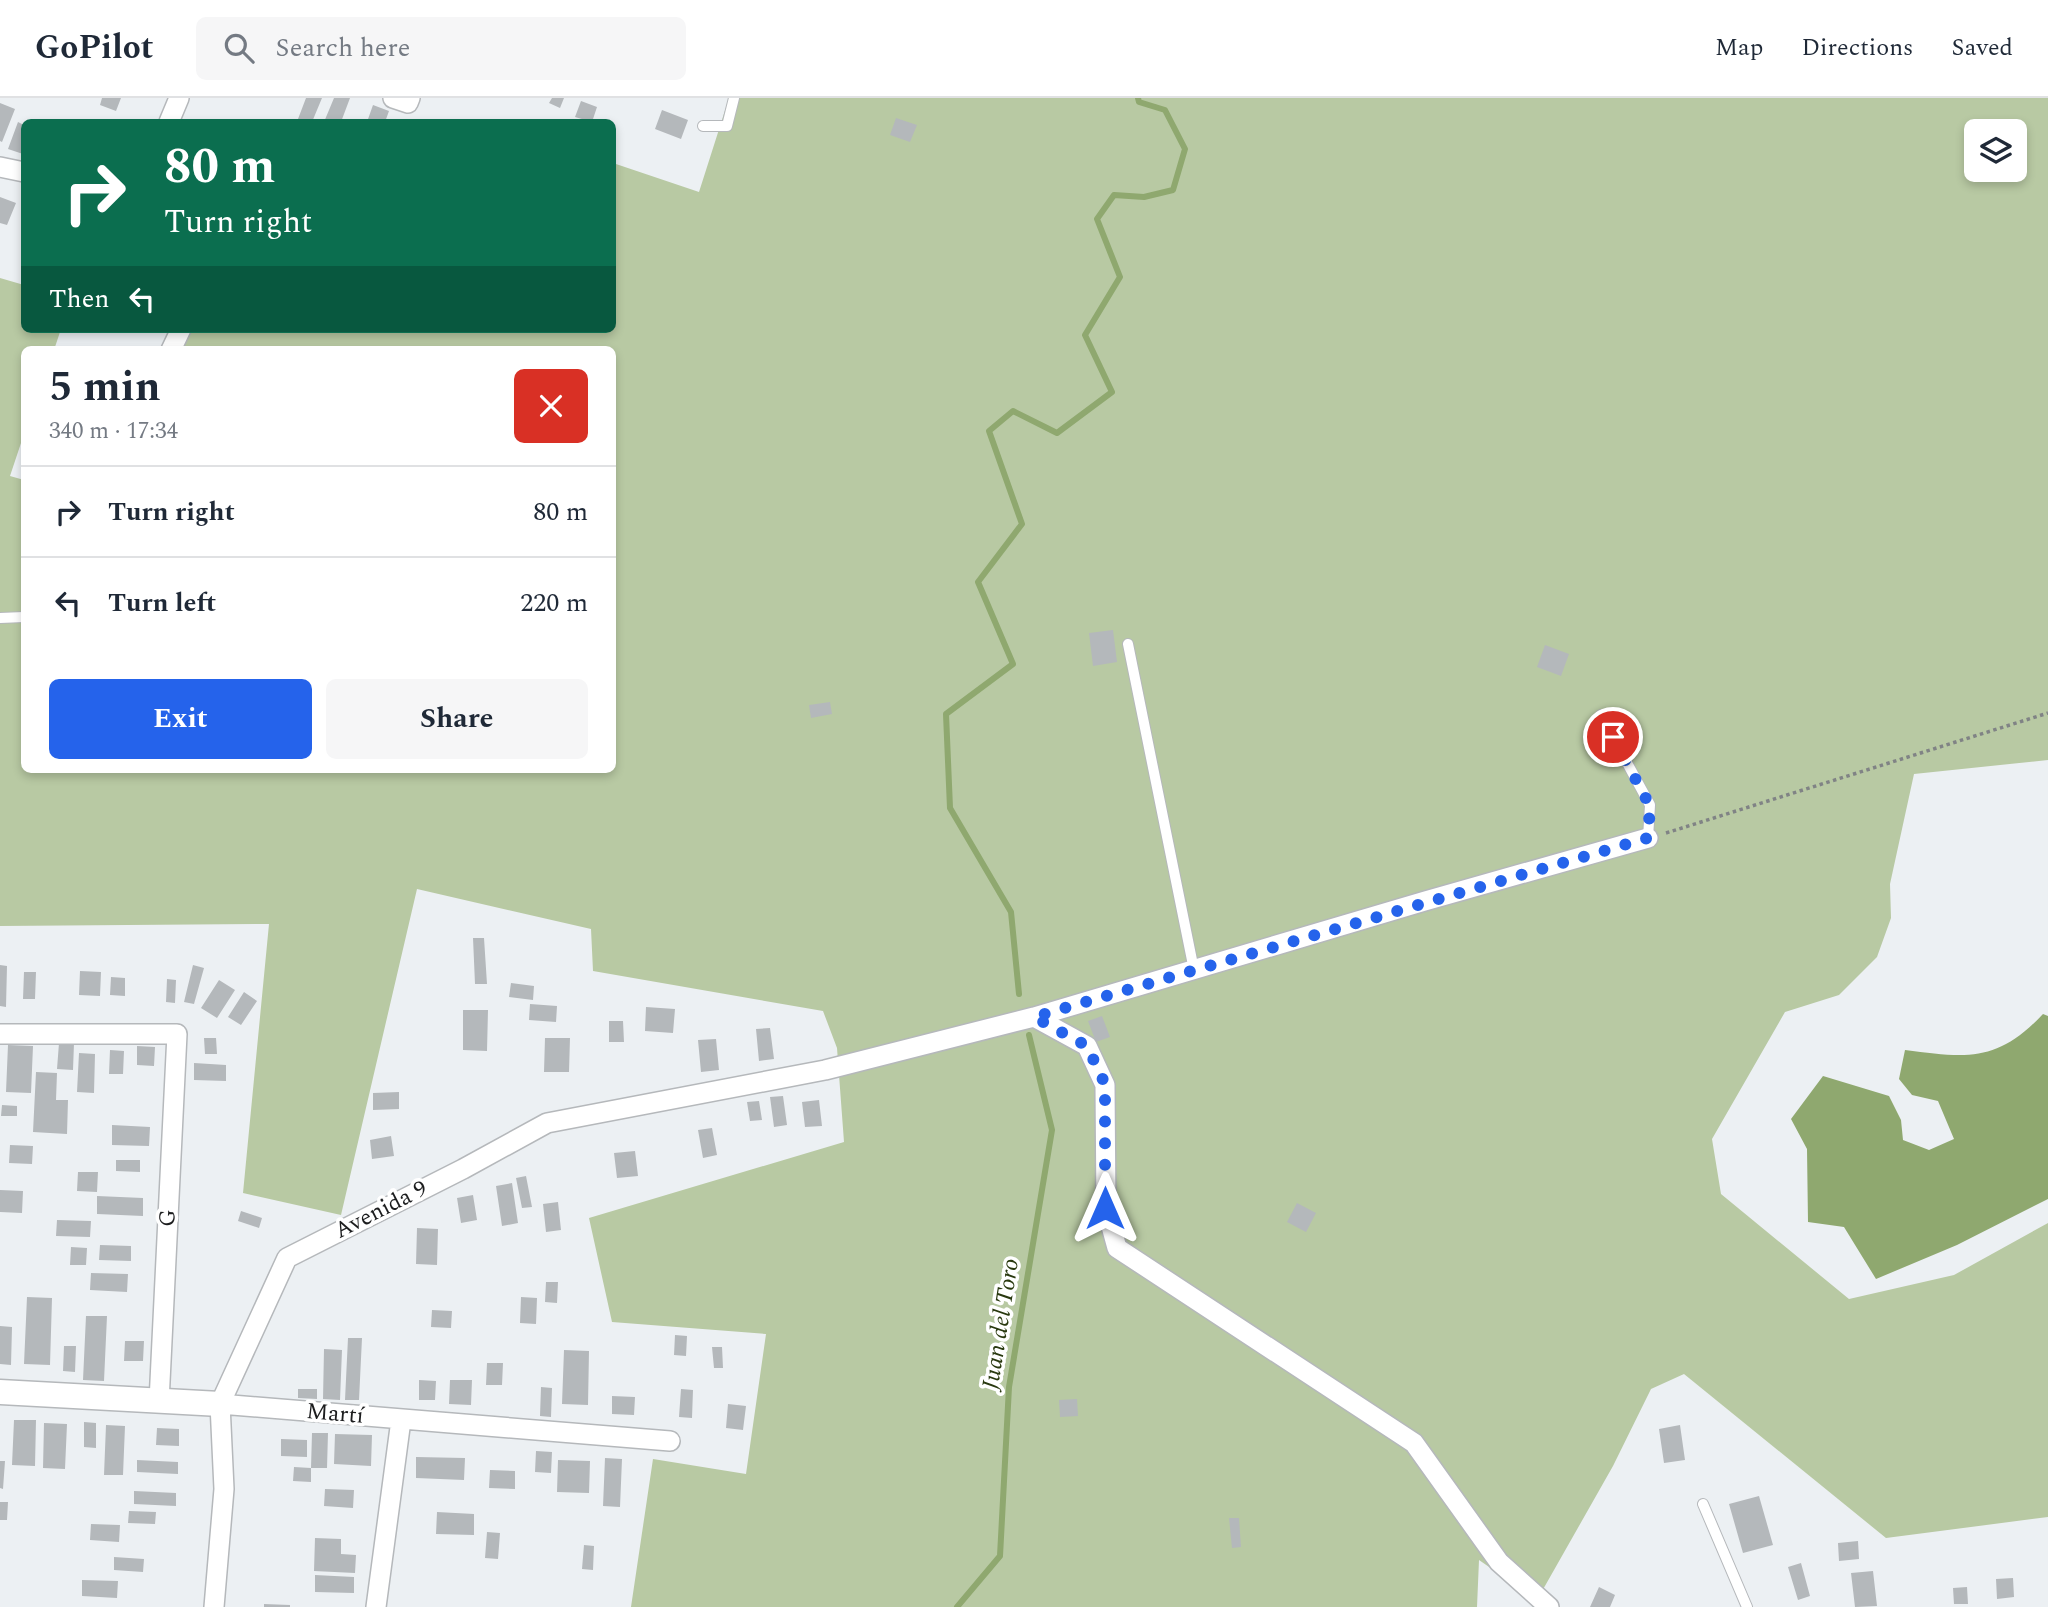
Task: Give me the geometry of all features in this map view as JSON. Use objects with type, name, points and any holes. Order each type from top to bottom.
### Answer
[{"type":"street","points":[[170,119],[179,98]]},
{"type":"street","points":[[0,167],[21,172]]},
{"type":"street","name":"Avenida 9","points":[[214,1607],[224,1489],[220,1404],[287,1258],[463,1169],[547,1123],[825,1070],[1034,1017],[1648,838]]},
{"type":"street","points":[[1034,1017],[1087,1046],[1105,1084],[1105,1208],[1116,1248],[1414,1443],[1499,1562],[1549,1607]]},
{"type":"street","name":"G","points":[[0,1034],[177,1034],[159,1402]]},
{"type":"street","name":"Martí","points":[[0,1392],[220,1404],[670,1441]]},
{"type":"street","points":[[376,1607],[401,1420]]},
{"type":"lane","points":[[703,126],[727,126],[734,98]]},
{"type":"lane","points":[[0,618],[21,617]]},
{"type":"lane","points":[[1128,644],[1194,970]]},
{"type":"lane","points":[[1601,715],[1650,806],[1648,838]]},
{"type":"lane","points":[[1703,1504],[1747,1607]]},
{"type":"path","points":[[1648,838],[2048,713]]},
{"type":"shaded area","points":[[729,98],[2048,98],[2048,760],[1914,774],[1890,884],[1891,918],[1877,957],[1839,995],[1785,1012],[1712,1139],[1721,1194],[1849,1299],[1954,1275],[2048,1223],[2048,1517],[1886,1538],[1684,1374],[1651,1389],[1613,1466],[1537,1600],[1479,1560],[1477,1607],[631,1607],[653,1459],[746,1474],[766,1334],[612,1322],[589,1218],[844,1142],[837,1048],[823,1011],[593,971],[591,929],[417,889],[341,1215],[243,1193],[269,924],[0,926],[0,278],[21,284],[21,333],[60,333],[55,346],[21,346],[21,443],[10,476],[21,479],[21,773],[616,773],[616,346],[182,346],[188,333],[616,333],[616,164],[699,192]]},
{"type":"shaded area","points":[[2043,1014],[2048,1016],[2048,1199],[1957,1245],[1876,1279],[1844,1227],[1808,1222],[1807,1149],[1791,1119],[1823,1076],[1889,1096],[1901,1120],[1903,1140],[1929,1150],[1954,1139],[1938,1101],[1912,1095],[1899,1079],[1905,1050],[1946,1055],[1980,1053],[2011,1041]]},
{"type":"building","points":[[102,98],[121,98],[116,111],[100,105]]},
{"type":"building","points":[[306,98],[322,98],[313,119],[298,119]]},
{"type":"building","points":[[334,98],[350,98],[342,119],[325,119]]},
{"type":"building","points":[[552,98],[564,98],[560,108],[549,103]]},
{"type":"building","points":[[581,101],[597,107],[593,119],[575,117]]},
{"type":"building","points":[[0,103],[15,109],[2,142],[0,141]]},
{"type":"building","points":[[373,105],[389,111],[386,119],[368,119]]},
{"type":"building","points":[[662,110],[688,120],[681,139],[655,129]]},
{"type":"building","points":[[896,118],[917,125],[910,142],[890,135]]},
{"type":"building","points":[[18,122],[21,124],[21,153],[8,149]]},
{"type":"building","points":[[0,197],[16,203],[7,225],[0,223]]},
{"type":"building","points":[[1113,630],[1117,662],[1093,666],[1089,633]]},
{"type":"building","points":[[1545,645],[1569,654],[1561,676],[1537,667]]},
{"type":"building","points":[[830,702],[832,714],[811,718],[809,705]]},
{"type":"building","points":[[473,938],[484,938],[487,984],[475,984]]},
{"type":"building","points":[[0,965],[7,966],[6,1007],[0,1006]]},
{"type":"building","points":[[193,965],[204,968],[194,1004],[184,1002]]},
{"type":"building","points":[[80,971],[101,972],[100,996],[79,995]]},
{"type":"building","points":[[24,972],[36,972],[35,999],[23,999]]},
{"type":"building","points":[[111,977],[125,978],[125,996],[110,995]]},
{"type":"building","points":[[167,979],[176,980],[175,1003],[166,1002]]},
{"type":"building","points":[[219,980],[235,990],[217,1018],[201,1008]]},
{"type":"building","points":[[511,983],[534,986],[533,1000],[509,997]]},
{"type":"building","points":[[244,992],[257,1001],[241,1025],[228,1017]]},
{"type":"building","points":[[530,1004],[557,1006],[556,1022],[529,1020]]},
{"type":"building","points":[[646,1007],[675,1009],[673,1033],[645,1031]]},
{"type":"building","points":[[463,1010],[488,1010],[487,1051],[463,1050]]},
{"type":"building","points":[[1102,1016],[1110,1037],[1096,1042],[1088,1021]]},
{"type":"building","points":[[609,1021],[623,1021],[624,1042],[609,1042]]},
{"type":"building","points":[[770,1028],[774,1059],[759,1061],[756,1029]]},
{"type":"building","points":[[204,1038],[216,1038],[217,1054],[205,1054]]},
{"type":"building","points":[[545,1038],[570,1038],[569,1072],[544,1072]]},
{"type":"building","points":[[716,1039],[719,1070],[701,1072],[698,1040]]},
{"type":"building","points":[[59,1043],[74,1043],[73,1070],[57,1069]]},
{"type":"building","points":[[8,1045],[33,1046],[31,1093],[6,1092]]},
{"type":"building","points":[[137,1046],[155,1047],[154,1066],[137,1065]]},
{"type":"building","points":[[110,1050],[124,1051],[123,1074],[109,1074]]},
{"type":"building","points":[[79,1053],[95,1054],[94,1093],[77,1092]]},
{"type":"building","points":[[194,1063],[226,1065],[226,1081],[194,1080]]},
{"type":"building","points":[[36,1072],[57,1073],[56,1100],[68,1100],[67,1134],[33,1132]]},
{"type":"building","points":[[399,1092],[399,1109],[373,1110],[373,1093]]},
{"type":"building","points":[[783,1096],[787,1125],[774,1127],[770,1097]]},
{"type":"building","points":[[819,1100],[822,1126],[805,1127],[802,1102]]},
{"type":"building","points":[[759,1101],[762,1120],[750,1121],[747,1102]]},
{"type":"building","points":[[2,1105],[17,1106],[17,1116],[1,1116]]},
{"type":"building","points":[[112,1125],[150,1127],[149,1146],[112,1145]]},
{"type":"building","points":[[712,1128],[717,1155],[703,1158],[698,1130]]},
{"type":"building","points":[[391,1136],[394,1156],[372,1159],[370,1140]]},
{"type":"building","points":[[10,1145],[33,1146],[32,1164],[9,1163]]},
{"type":"building","points":[[635,1151],[638,1176],[617,1178],[614,1153]]},
{"type":"building","points":[[116,1160],[140,1160],[140,1172],[116,1171]]},
{"type":"building","points":[[78,1172],[98,1172],[97,1192],[77,1191]]},
{"type":"building","points":[[526,1176],[532,1207],[522,1208],[516,1178]]},
{"type":"building","points":[[512,1183],[518,1223],[502,1226],[496,1186]]},
{"type":"building","points":[[0,1190],[23,1191],[22,1213],[0,1212]]},
{"type":"building","points":[[473,1195],[477,1220],[461,1223],[457,1198]]},
{"type":"building","points":[[97,1196],[143,1198],[143,1216],[97,1214]]},
{"type":"building","points":[[558,1202],[561,1230],[546,1232],[543,1204]]},
{"type":"building","points":[[1297,1203],[1316,1213],[1306,1232],[1287,1222]]},
{"type":"building","points":[[241,1211],[262,1218],[259,1228],[238,1221]]},
{"type":"building","points":[[57,1220],[91,1221],[90,1237],[56,1236]]},
{"type":"building","points":[[417,1228],[438,1229],[437,1265],[416,1264]]},
{"type":"building","points":[[100,1245],[131,1246],[131,1261],[99,1260]]},
{"type":"building","points":[[71,1247],[87,1248],[86,1265],[70,1265]]},
{"type":"building","points":[[91,1273],[128,1274],[127,1292],[90,1290]]},
{"type":"building","points":[[546,1282],[558,1282],[557,1303],[545,1302]]},
{"type":"building","points":[[27,1297],[52,1298],[50,1365],[24,1364]]},
{"type":"building","points":[[521,1297],[537,1298],[536,1324],[520,1323]]},
{"type":"building","points":[[432,1310],[452,1311],[451,1328],[431,1327]]},
{"type":"building","points":[[86,1316],[107,1316],[104,1381],[83,1380]]},
{"type":"building","points":[[0,1326],[12,1327],[11,1365],[0,1364]]},
{"type":"building","points":[[675,1335],[687,1336],[686,1356],[674,1355]]},
{"type":"building","points":[[348,1338],[362,1338],[359,1400],[345,1400]]},
{"type":"building","points":[[125,1341],[144,1341],[143,1361],[124,1361]]},
{"type":"building","points":[[64,1346],[76,1346],[75,1372],[63,1371]]},
{"type":"building","points":[[712,1347],[722,1347],[723,1368],[714,1368]]},
{"type":"building","points":[[324,1349],[342,1350],[340,1400],[323,1399]]},
{"type":"building","points":[[564,1350],[589,1351],[588,1405],[562,1404]]},
{"type":"building","points":[[487,1363],[503,1363],[502,1385],[486,1385]]},
{"type":"building","points":[[419,1380],[436,1381],[435,1400],[419,1400]]},
{"type":"building","points":[[450,1380],[472,1380],[471,1405],[449,1404]]},
{"type":"building","points":[[541,1387],[552,1388],[551,1417],[540,1416]]},
{"type":"building","points":[[298,1389],[317,1389],[317,1399],[298,1398]]},
{"type":"building","points":[[681,1389],[693,1390],[692,1418],[679,1417]]},
{"type":"building","points":[[612,1396],[635,1397],[634,1415],[612,1414]]},
{"type":"building","points":[[1077,1399],[1078,1416],[1060,1417],[1059,1400]]},
{"type":"building","points":[[728,1404],[746,1406],[743,1430],[726,1428]]},
{"type":"building","points":[[14,1420],[36,1420],[35,1466],[12,1465]]},
{"type":"building","points":[[84,1422],[96,1423],[96,1448],[84,1447]]},
{"type":"building","points":[[44,1423],[67,1424],[65,1469],[43,1468]]},
{"type":"building","points":[[106,1425],[125,1426],[123,1475],[104,1475]]},
{"type":"building","points":[[1680,1425],[1685,1460],[1664,1463],[1659,1429]]},
{"type":"building","points":[[157,1428],[179,1429],[179,1446],[156,1445]]},
{"type":"building","points":[[312,1433],[328,1433],[327,1468],[311,1468]]},
{"type":"building","points":[[335,1434],[372,1435],[371,1466],[334,1464]]},
{"type":"building","points":[[281,1439],[307,1440],[307,1457],[281,1456]]},
{"type":"building","points":[[536,1451],[552,1452],[551,1473],[535,1472]]},
{"type":"building","points":[[416,1457],[465,1458],[464,1480],[416,1478]]},
{"type":"building","points":[[605,1458],[622,1459],[620,1507],[603,1506]]},
{"type":"building","points":[[137,1460],[178,1462],[178,1474],[137,1472]]},
{"type":"building","points":[[558,1460],[590,1461],[589,1493],[557,1492]]},
{"type":"building","points":[[0,1461],[5,1461],[3,1489],[0,1488]]},
{"type":"building","points":[[294,1467],[311,1468],[311,1482],[293,1481]]},
{"type":"building","points":[[490,1470],[515,1471],[515,1489],[489,1488]]},
{"type":"building","points":[[325,1489],[354,1490],[353,1508],[324,1506]]},
{"type":"building","points":[[134,1491],[176,1493],[176,1506],[134,1504]]},
{"type":"building","points":[[1759,1496],[1773,1545],[1743,1553],[1729,1504]]},
{"type":"building","points":[[0,1502],[8,1502],[7,1520],[0,1520]]},
{"type":"building","points":[[129,1511],[156,1512],[155,1524],[128,1523]]},
{"type":"building","points":[[437,1512],[474,1514],[474,1535],[436,1534]]},
{"type":"building","points":[[1229,1518],[1239,1518],[1241,1547],[1232,1548]]},
{"type":"building","points":[[91,1524],[120,1525],[119,1542],[90,1540]]},
{"type":"building","points":[[487,1532],[500,1533],[498,1559],[485,1558]]},
{"type":"building","points":[[315,1538],[341,1539],[341,1554],[356,1555],[355,1573],[314,1571]]},
{"type":"building","points":[[1858,1541],[1859,1559],[1839,1561],[1838,1543]]},
{"type":"building","points":[[584,1545],[594,1546],[593,1570],[582,1569]]},
{"type":"building","points":[[114,1557],[144,1559],[143,1572],[114,1570]]},
{"type":"building","points":[[1801,1563],[1810,1596],[1798,1600],[1788,1567]]},
{"type":"building","points":[[1873,1571],[1877,1606],[1855,1607],[1851,1573]]},
{"type":"building","points":[[315,1575],[354,1577],[354,1593],[315,1592]]},
{"type":"building","points":[[2013,1578],[2014,1597],[1997,1599],[1996,1579]]},
{"type":"building","points":[[82,1580],[118,1581],[117,1598],[82,1596]]},
{"type":"building","points":[[1599,1587],[1615,1595],[1610,1607],[1590,1607]]},
{"type":"building","points":[[1967,1587],[1968,1604],[1954,1604],[1953,1588]]},
{"type":"building","points":[[264,1604],[290,1605],[290,1607],[264,1607]]},
{"type":"waterway","name":"Juan del Toro","points":[[1019,994],[1011,912],[950,808],[946,714],[1013,664],[978,582],[1022,524],[989,431],[1013,411],[1057,433],[1112,392],[1085,335],[1120,277],[1097,219],[1114,195],[1144,197],[1173,190],[1185,149],[1165,110],[1139,102],[1138,98]]},
{"type":"waterway","name":"Juan del Toro","points":[[957,1607],[1000,1556],[1009,1387],[1052,1130],[1029,1035]]},
{"type":"route","points":[[1105,1208],[1105,1084],[1087,1046],[1034,1017],[1648,838],[1650,806],[1613,737]]}]
